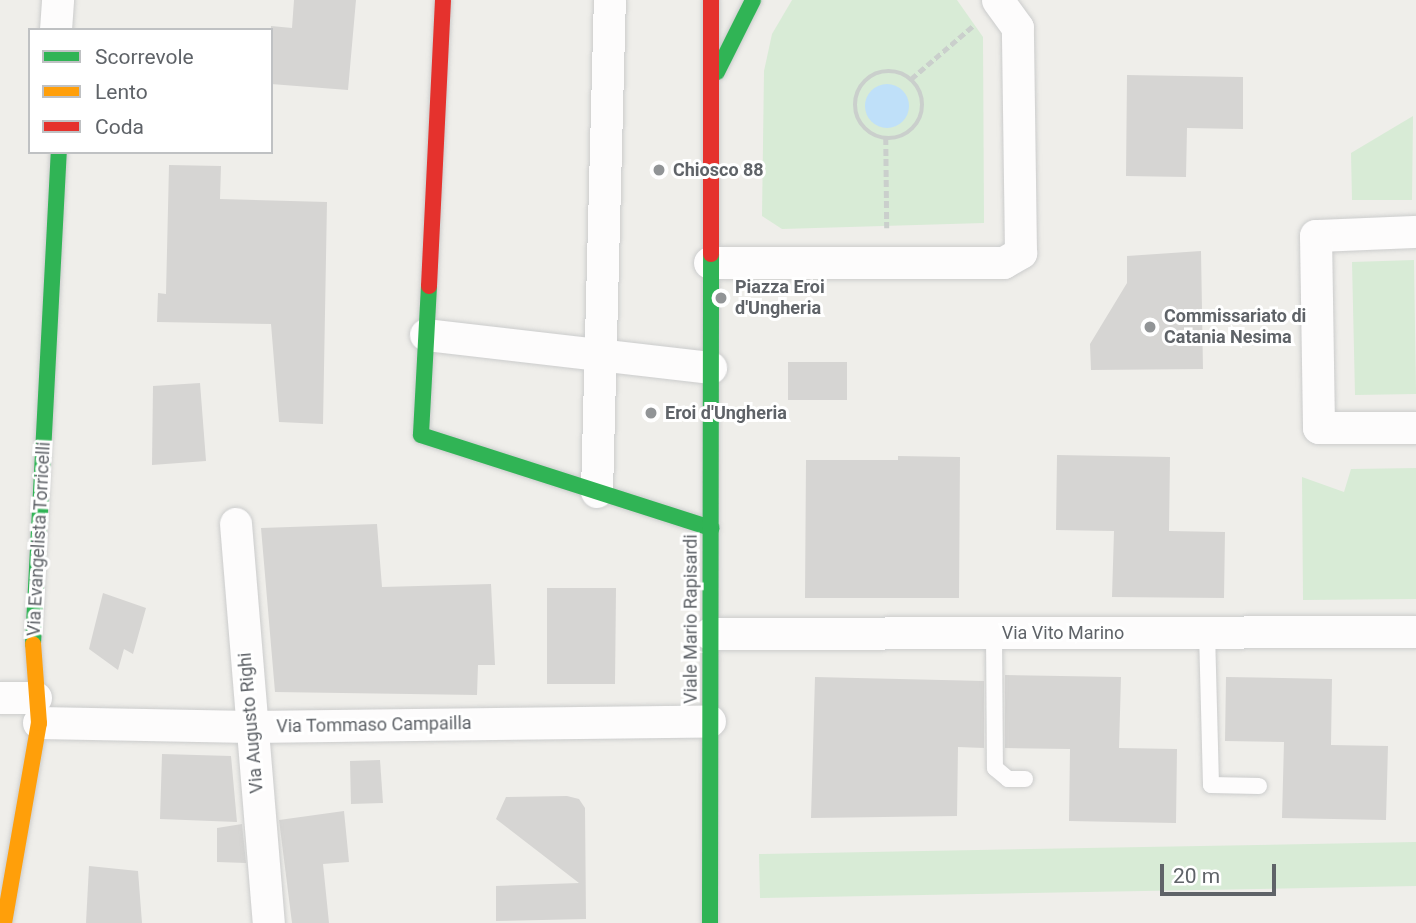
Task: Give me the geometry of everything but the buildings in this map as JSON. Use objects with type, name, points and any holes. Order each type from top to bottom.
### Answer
[{"type":"street","points":[[56,28],[58,0]]},
{"type":"street","points":[[443,0],[421,435],[711,528]]},
{"type":"street","points":[[597,492],[610,0]]},
{"type":"street","name":"Viale Mario Rapisardi","points":[[710,923],[711,0]]},
{"type":"street","points":[[712,83],[753,0]]},
{"type":"street","points":[[710,263],[1004,263],[1021,253],[1018,28],[987,11]]},
{"type":"street","name":"Via Evangelista Torricelli","points":[[4,923],[38,710],[32,631],[59,154]]},
{"type":"street","points":[[1416,232],[1316,236],[1319,428],[1416,428]]},
{"type":"street","points":[[426,335],[711,368]]},
{"type":"street","name":"Via Augusto Righi","points":[[236,524],[269,923]]},
{"type":"street","name":"Via Vito Marino","points":[[710,634],[1416,632]]},
{"type":"street","name":"Via Tommaso Campailla","points":[[0,698],[38,710],[251,727],[710,721]]},
{"type":"lane","points":[[1207,632],[1211,785],[1259,786]]},
{"type":"lane","points":[[994,633],[995,768],[1008,779],[1025,779]]},
{"type":"path","points":[[911,79],[987,11]]},
{"type":"path","points":[[877,73],[900,73],[911,79],[922,99],[918,121],[904,135],[886,138],[873,135],[859,121],[855,110],[859,88],[877,73]]},
{"type":"path","points":[[886,138],[887,230]]},
{"type":"green space","points":[[792,0],[957,0],[983,37],[984,223],[782,229],[762,216],[764,71],[772,34]]},
{"type":"green space","points":[[1413,116],[1412,200],[1352,200],[1351,153]]},
{"type":"green space","points":[[1414,260],[1416,394],[1355,395],[1352,262]]},
{"type":"green space","points":[[1416,468],[1416,599],[1303,600],[1302,477],[1344,492],[1351,469]]},
{"type":"green space","points":[[1416,842],[1416,886],[760,898],[759,854]]},
{"type":"water","points":[[887,84],[902,91],[909,106],[902,121],[887,128],[872,121],[865,106],[872,91]]},
{"type":"traffic: fast","points":[[717,72],[753,0]]},
{"type":"traffic: fast","points":[[33,644],[59,154]]},
{"type":"traffic: fast","points":[[710,923],[711,254]]},
{"type":"traffic: fast","points":[[429,286],[421,435],[711,528]]},
{"type":"traffic: slow","points":[[4,923],[39,723],[33,644]]},
{"type":"traffic: jam","points":[[429,286],[443,0]]},
{"type":"traffic: jam","points":[[711,0],[711,254]]},
{"type":"place","name":"Chiosco 88","points":[[659,170]]},
{"type":"place","name":"Piazza Eroi d'Ungheria","points":[[721,298]]},
{"type":"place","name":"Commissariato di Catania Nesima","points":[[1150,327]]},
{"type":"place","name":"Eroi d'Ungheria","points":[[651,413]]}]
